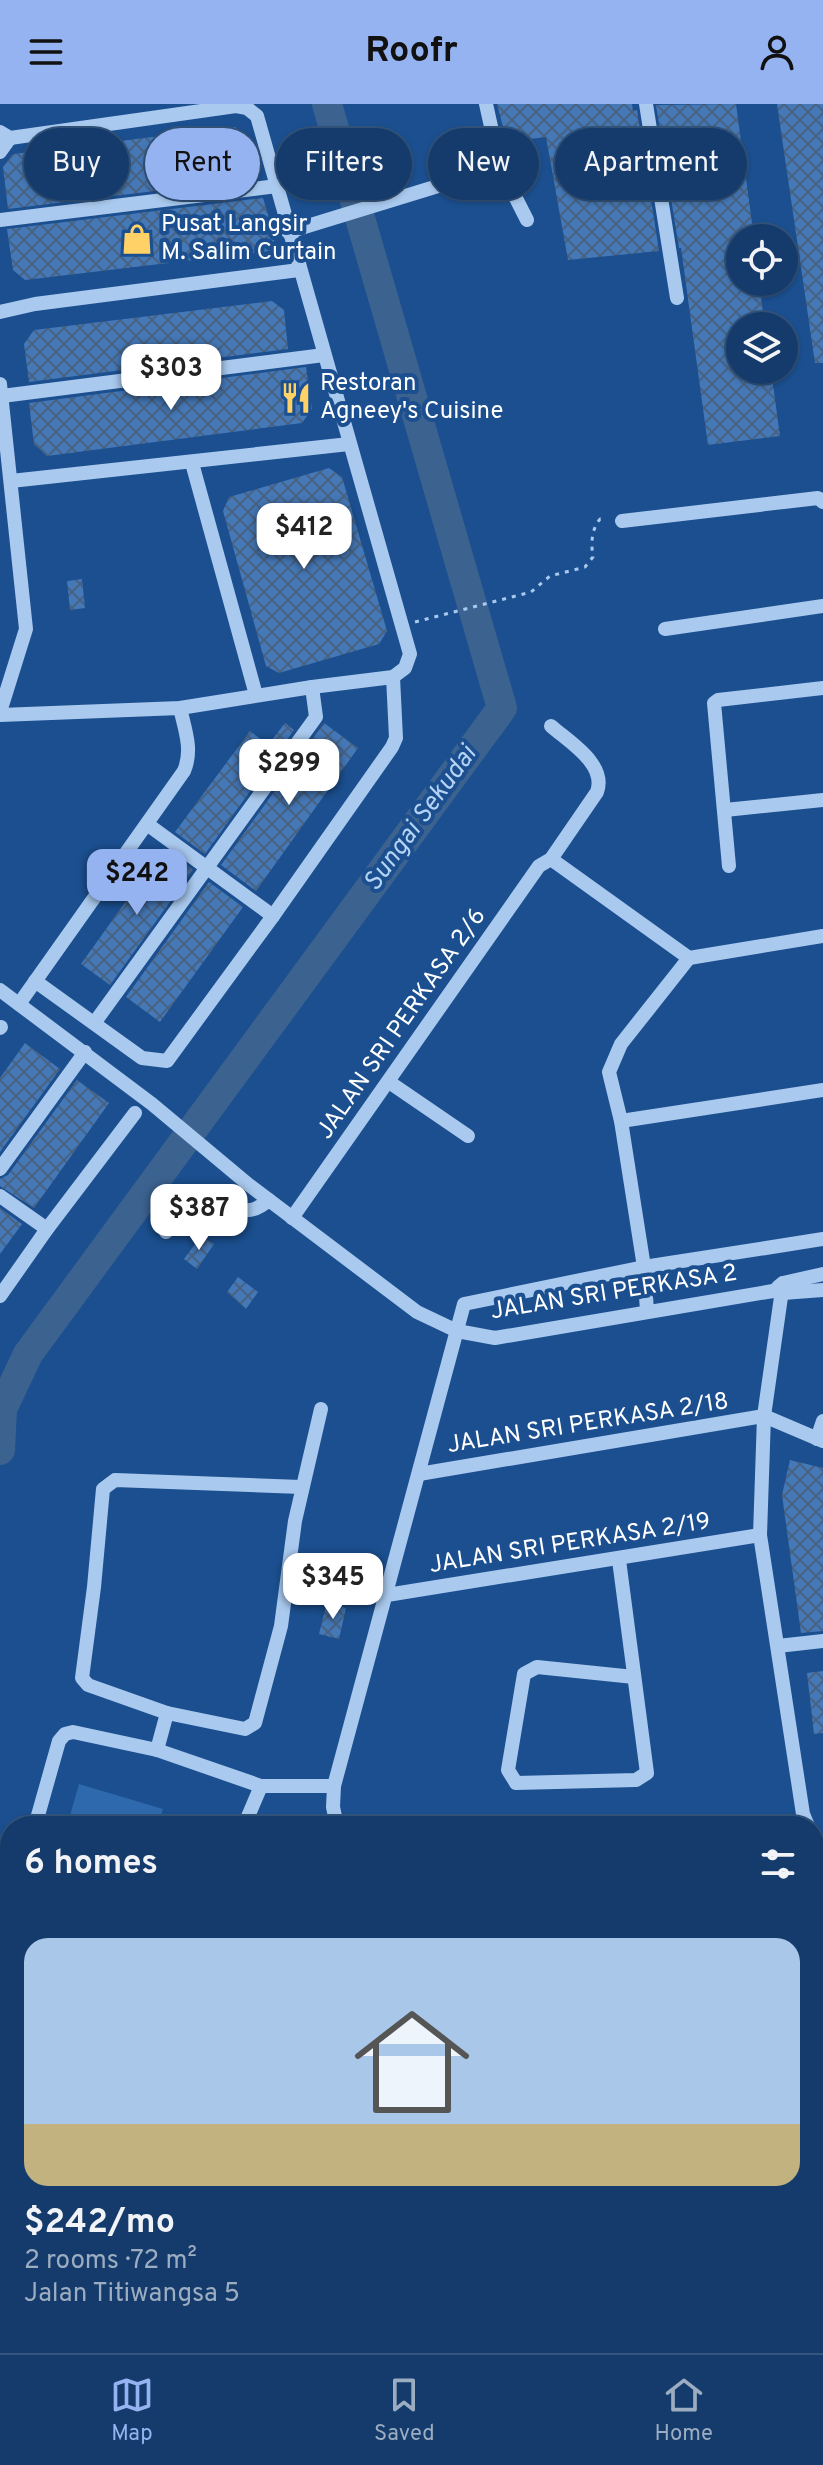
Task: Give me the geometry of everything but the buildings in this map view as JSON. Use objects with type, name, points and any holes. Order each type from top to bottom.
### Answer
[{"type":"street","points":[[486,104],[491,128]]},
{"type":"street","points":[[646,104],[677,298]]},
{"type":"street","points":[[0,152],[5,135],[236,106],[247,108],[257,116],[276,182]]},
{"type":"street","points":[[0,220],[276,186]]},
{"type":"street","points":[[288,232],[428,188]]},
{"type":"street","points":[[280,200],[403,625],[410,654],[405,668],[393,677],[180,708],[0,714],[26,629],[1,390],[324,355]]},
{"type":"street","points":[[517,200],[527,220]]},
{"type":"street","points":[[0,312],[35,304],[299,270]]},
{"type":"street","points":[[11,481],[349,444]]},
{"type":"street","points":[[192,463],[256,695]]},
{"type":"street","points":[[622,521],[821,500]]},
{"type":"street","points":[[665,629],[823,606]]},
{"type":"street","points":[[35,981],[142,1058],[167,1061],[392,747],[396,738],[393,677]]},
{"type":"street","points":[[95,1022],[316,717],[312,687]]},
{"type":"street","points":[[729,866],[714,703],[718,700],[823,688]]},
{"type":"street","points":[[19,1004],[184,771],[189,747],[180,708]]},
{"type":"street","name":"JALAN SRI PERKASA 2/6","points":[[292,1218],[539,866],[551,859],[592,801],[600,785],[593,762],[551,726]]},
{"type":"street","points":[[725,810],[823,800]]},
{"type":"street","points":[[147,824],[273,916]]},
{"type":"street","points":[[551,859],[689,958]]},
{"type":"street","points":[[647,1311],[644,1267],[621,1121],[609,1072],[621,1044],[689,958],[823,936]]},
{"type":"street","name":"JALAN SRI PERKASA 2","points":[[0,990],[85,1052],[269,1200],[417,1312],[457,1331],[495,1338],[780,1289],[823,1274]]},
{"type":"street","points":[[0,1169],[85,1052]]},
{"type":"street","points":[[389,1082],[468,1136]]},
{"type":"street","points":[[621,1121],[823,1090]]},
{"type":"street","points":[[0,1296],[135,1113]]},
{"type":"street","points":[[0,1196],[47,1229]]},
{"type":"street","points":[[166,1232],[193,1205],[202,1201],[212,1199],[257,1211],[269,1200]]},
{"type":"street","points":[[335,1816],[334,1786],[464,1304],[644,1267],[823,1239]]},
{"type":"street","points":[[780,1289],[764,1416],[760,1535],[804,1816]]},
{"type":"street","name":"JALAN SRI PERKASA 2","points":[[780,1289],[823,1290]]},
{"type":"street","points":[[301,1487],[115,1480],[107,1484],[103,1489],[82,1678],[88,1685],[167,1713],[245,1729],[255,1723],[281,1626],[301,1487],[321,1409]]},
{"type":"street","points":[[764,1416],[820,1440],[823,1421]]},
{"type":"street","name":"JALAN SRI PERKASA 2/18","points":[[419,1474],[764,1416]]},
{"type":"street","name":"JALAN SRI PERKASA 2/19","points":[[387,1595],[760,1535]]},
{"type":"street","points":[[619,1560],[647,1773],[636,1780],[516,1783],[508,1770],[524,1674],[537,1667],[634,1677]]},
{"type":"street","points":[[778,1646],[823,1641]]},
{"type":"street","points":[[157,1750],[167,1713]]},
{"type":"street","points":[[38,1816],[59,1741],[65,1734],[73,1732],[157,1750],[261,1786],[334,1786]]},
{"type":"street","points":[[248,1816],[261,1786]]},
{"type":"path","points":[[403,625],[487,606],[531,592],[550,576],[585,567],[593,557],[595,525],[600,519],[622,521]]},
{"type":"shaded area","points":[[79,1784],[163,1809],[161,1816],[70,1816]]},
{"type":"waterway","name":"Sungai Sekudai","points":[[0,1450],[2,1409],[28,1354],[502,708],[327,104]]},
{"type":"place","name":"Pusat Langsir M. Salim Curtain","points":[[137,239]]},
{"type":"place","name":"Restoran Agneey's Cuisine","points":[[296,398]]}]
